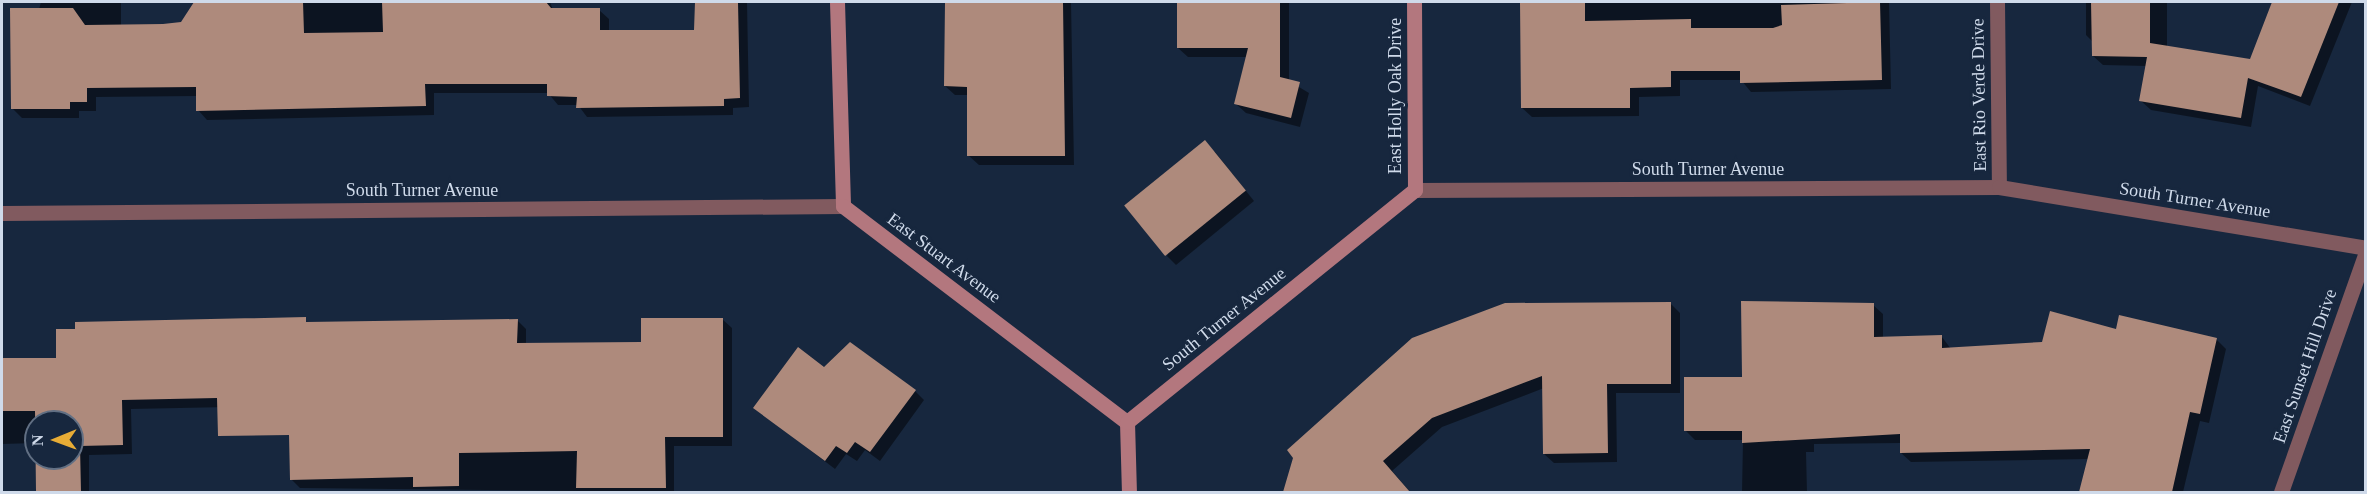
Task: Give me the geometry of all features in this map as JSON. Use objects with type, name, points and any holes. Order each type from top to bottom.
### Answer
[{"type":"street","points":[[837,2],[843,206]]},
{"type":"street","name":"East Holly Oak Drive","points":[[1414,2],[1415,190]]},
{"type":"street","name":"East Rio Verde Drive","points":[[1997,2],[1999,187]]},
{"type":"street","name":"South Turner Avenue","points":[[1127,422],[1415,190],[1999,187],[2366,250]]},
{"type":"street","name":"South Turner Avenue","points":[[2,213],[843,206]]},
{"type":"street","name":"East Stuart Avenue","points":[[843,206],[1127,422]]},
{"type":"street","name":"East Sunset Hill Drive","points":[[2281,492],[2366,250]]},
{"type":"street","points":[[1127,422],[1129,492]]},
{"type":"building","points":[[194,2],[303,2],[304,33],[383,32],[382,2],[546,2],[551,8],[600,8],[600,30],[694,30],[695,2],[738,2],[740,98],[724,99],[724,106],[576,108],[577,97],[547,96],[547,84],[425,84],[426,106],[196,111],[196,87],[87,88],[87,102],[70,102],[70,109],[11,109],[10,8],[73,8],[85,25],[163,24],[181,22]]},
{"type":"building","points":[[945,2],[1063,2],[1065,156],[967,156],[967,87],[944,86]]},
{"type":"building","points":[[1177,2],[1280,2],[1280,77],[1300,82],[1291,118],[1234,104],[1248,48],[1177,48]]},
{"type":"building","points":[[1520,2],[1585,2],[1585,21],[1691,19],[1691,28],[1773,28],[1782,25],[1781,5],[1880,2],[1882,80],[1740,83],[1740,71],[1671,71],[1671,87],[1630,88],[1630,108],[1521,108]]},
{"type":"building","points":[[2091,2],[2150,2],[2150,43],[2250,59],[2272,2],[2339,2],[2301,97],[2248,78],[2241,118],[2139,101],[2147,57],[2092,56]]},
{"type":"building","points":[[1205,140],[1246,191],[1165,256],[1124,205]]},
{"type":"building","points":[[1741,301],[1874,303],[1874,337],[1942,335],[1942,348],[2042,342],[2050,311],[2116,329],[2119,315],[2217,338],[2200,414],[2190,412],[2172,492],[2079,492],[2090,449],[1900,453],[1900,434],[1742,443],[1742,431],[1684,431],[1684,377],[1742,377]]},
{"type":"building","points":[[1671,302],[1671,384],[1607,384],[1608,453],[1543,454],[1542,376],[1432,418],[1383,461],[1410,492],[1283,492],[1293,458],[1287,450],[1412,338],[1505,303]]},
{"type":"building","points":[[306,317],[306,322],[518,319],[517,343],[641,342],[641,318],[723,318],[723,437],[665,437],[666,488],[576,488],[577,451],[459,453],[459,486],[413,487],[413,477],[290,480],[289,435],[218,436],[217,398],[122,400],[123,445],[84,446],[84,410],[2,411],[2,358],[56,358],[56,329],[75,329],[75,322]]},
{"type":"building","points":[[850,342],[916,390],[870,452],[855,442],[847,453],[836,446],[825,461],[753,408],[798,347],[824,367]]},
{"type":"building","points":[[36,470],[81,470],[81,492],[36,492]]}]
